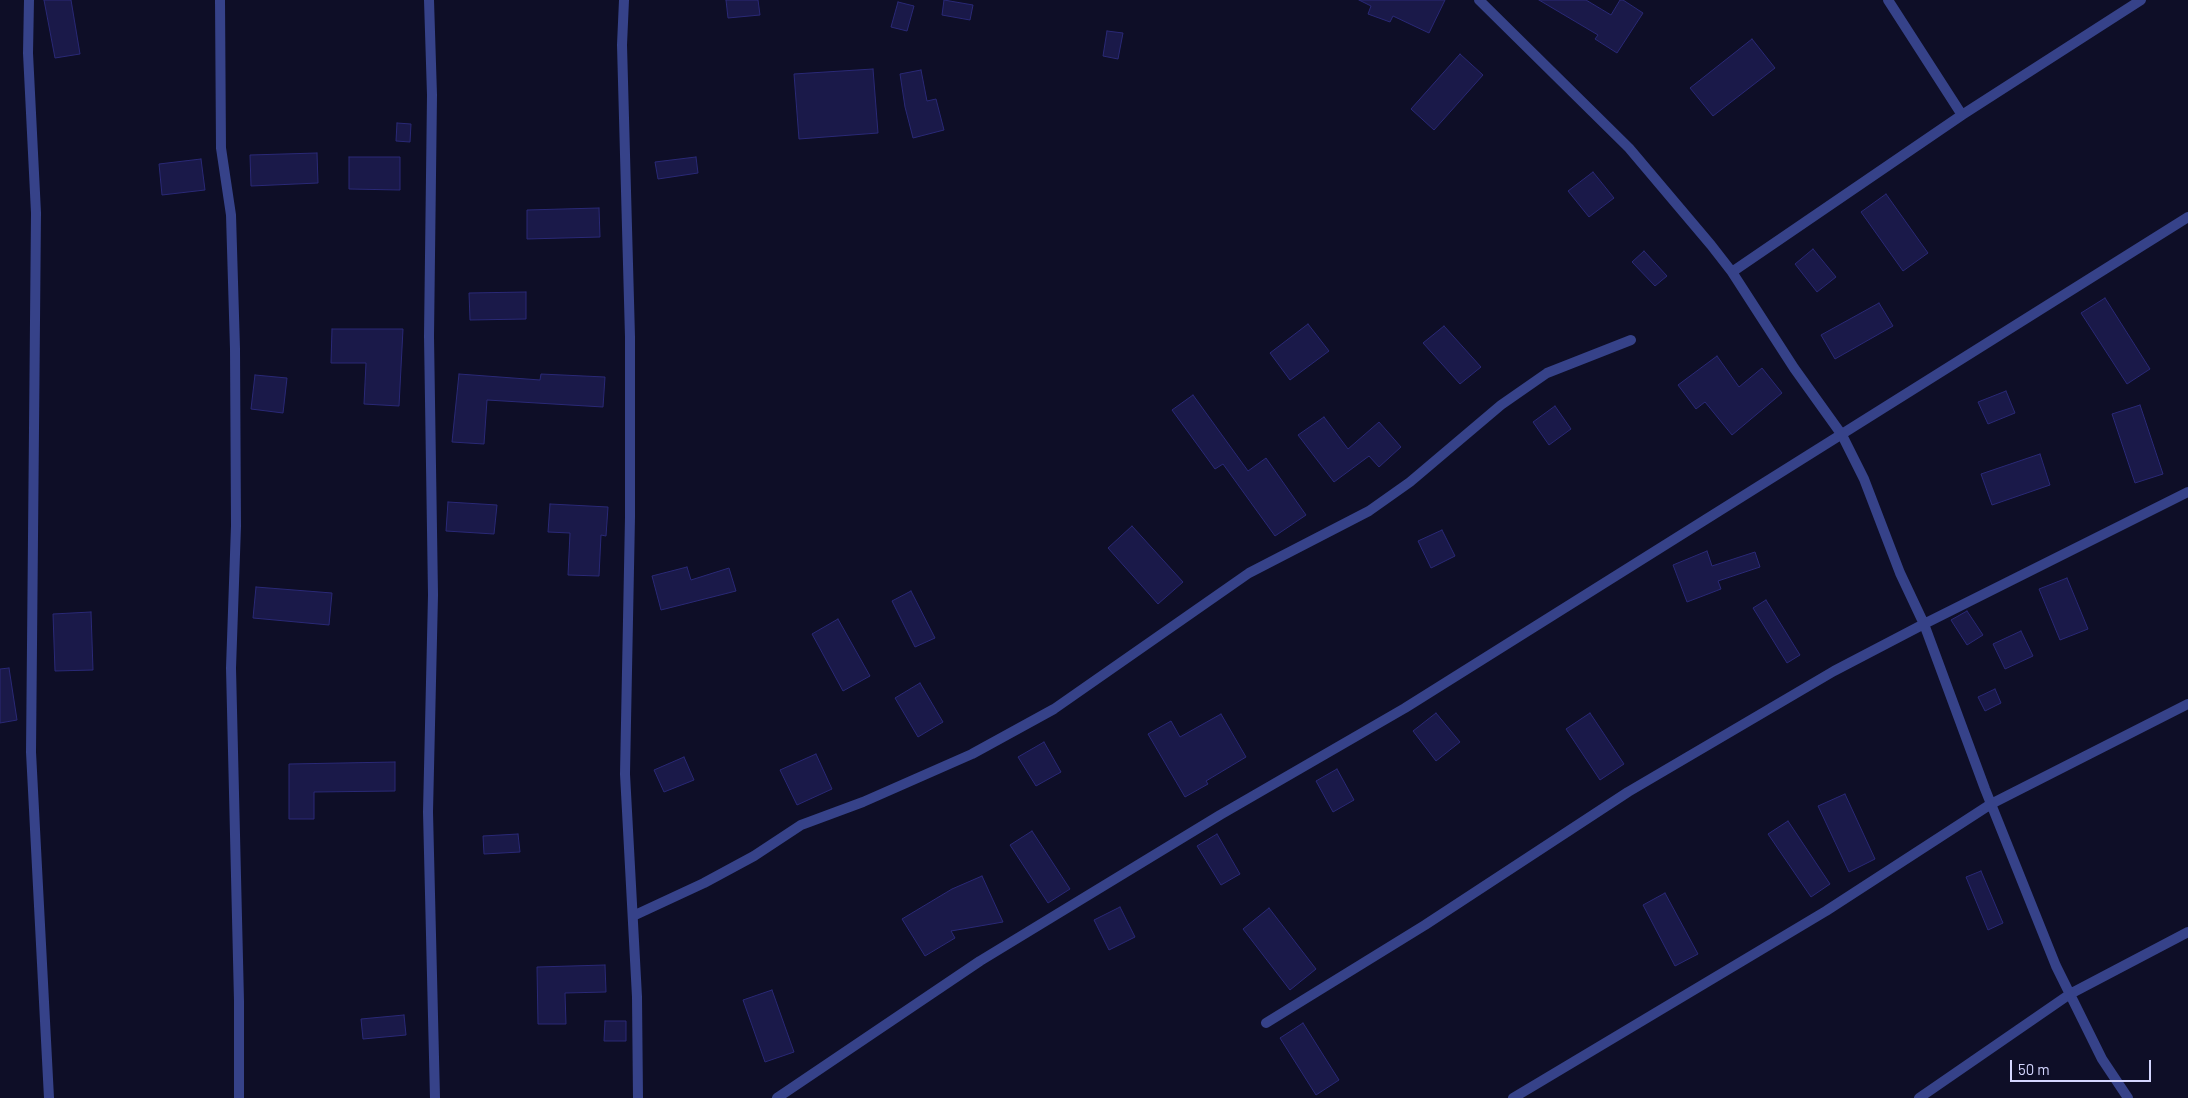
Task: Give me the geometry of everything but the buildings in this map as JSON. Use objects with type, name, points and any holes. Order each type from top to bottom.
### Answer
[{"type":"street","points":[[29,0],[28,53],[36,213],[31,752],[49,1098]]},
{"type":"street","points":[[220,0],[221,148],[231,215],[235,349],[236,526],[231,668],[239,1001],[239,1098]]},
{"type":"street","points":[[429,0],[432,95],[429,336],[433,595],[428,812],[435,1098]]},
{"type":"street","points":[[624,0],[622,45],[630,337],[630,517],[625,774],[637,997],[638,1098]]},
{"type":"street","points":[[1479,0],[1629,148],[1732,272],[1794,368],[1842,435],[1864,479],[1900,573],[1924,624],[1991,804],[2056,966],[2102,1059],[2128,1098]]},
{"type":"street","points":[[1888,0],[1962,115]]},
{"type":"street","points":[[1732,272],[2126,4],[2142,0]]},
{"type":"street","points":[[777,1098],[980,961],[1220,814],[1405,708],[2188,217]]},
{"type":"street","points":[[633,916],[704,884],[754,856],[801,825],[863,802],[972,754],[1054,709],[1249,573],[1369,511],[1410,482],[1501,405],[1547,373],[1631,340]]},
{"type":"street","points":[[1266,1023],[1425,926],[1628,792],[1834,671],[2188,492]]},
{"type":"street","points":[[1513,1098],[1826,911],[1991,804],[2188,704]]},
{"type":"street","points":[[1919,1098],[2070,994],[2188,932]]}]
